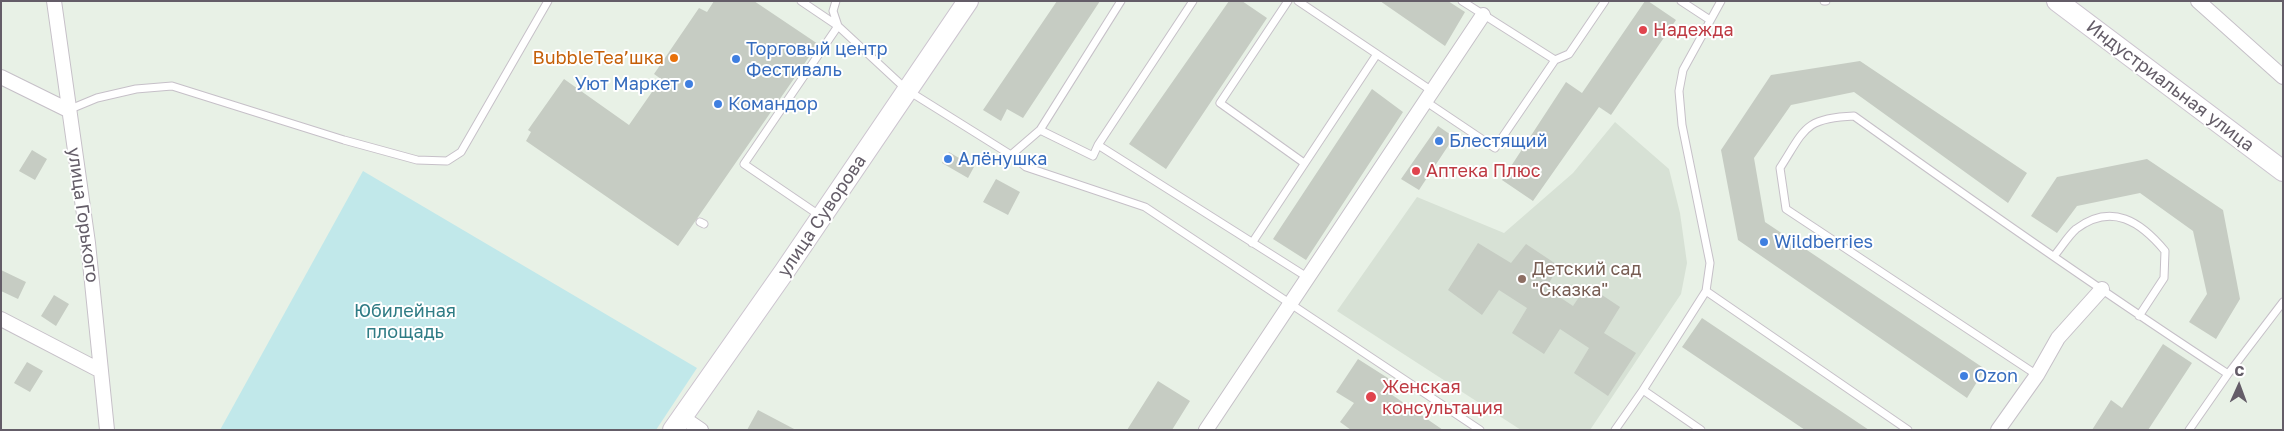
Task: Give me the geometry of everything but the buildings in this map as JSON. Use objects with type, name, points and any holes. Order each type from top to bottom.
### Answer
[{"type":"street","name":"улица Горького","points":[[54,1],[88,243],[107,430]]},
{"type":"street","name":"улица Суворова","points":[[677,423],[822,217],[968,1]]},
{"type":"street","name":"Индустриальная улица","points":[[2057,1],[2283,171]]},
{"type":"street","points":[[2198,1],[2283,77]]},
{"type":"street","points":[[1206,430],[1483,15]]},
{"type":"street","points":[[1,77],[68,110]]},
{"type":"street","points":[[1998,430],[2036,375],[2058,338],[2102,289]]},
{"type":"street","points":[[1,319],[101,371]]},
{"type":"street","points":[[677,423],[701,430]]},
{"type":"lane","points":[[68,110],[97,98],[136,89],[172,86],[344,140],[417,160],[447,161],[461,152],[548,1]]},
{"type":"lane","points":[[801,1],[838,26],[907,90],[1026,167],[1145,207],[1291,302],[1480,430]]},
{"type":"lane","points":[[836,1],[833,11],[838,26]]},
{"type":"lane","points":[[1010,155],[1040,130],[1121,1]]},
{"type":"lane","points":[[1040,130],[1093,156],[1098,145],[1193,1]]},
{"type":"lane","points":[[1288,1],[1220,103],[1304,163]]},
{"type":"lane","points":[[1298,1],[1377,54],[1495,148],[1555,60],[1569,54],[1605,1]]},
{"type":"lane","points":[[1462,1],[1555,60]]},
{"type":"lane","points":[[1682,1],[1710,20]]},
{"type":"lane","points":[[1615,430],[1643,390],[1706,291],[1710,263],[1682,124],[1679,91],[1683,70],[1720,1]]},
{"type":"lane","points":[[822,217],[744,164],[838,26]]},
{"type":"lane","points":[[1252,243],[1377,54]]},
{"type":"lane","points":[[2036,375],[1786,209],[1780,168],[1806,127],[1829,117],[1854,116],[2018,233],[2228,374]]},
{"type":"lane","points":[[1098,145],[1307,277]]},
{"type":"lane","points":[[2054,256],[2076,230],[2098,218],[2122,217],[2151,234],[2165,251],[2164,278],[2139,316]]},
{"type":"lane","points":[[1706,291],[1908,430]]},
{"type":"lane","points":[[2189,430],[2228,374],[2283,302]]},
{"type":"lane","points":[[1643,390],[1701,430]]},
{"type":"shaded area","name":"Детский сад \"Сказка\"","points":[[1615,122],[1669,169],[1680,213],[1687,263],[1681,294],[1590,430],[1521,430],[1337,311],[1417,197],[1504,233],[1573,173]]},
{"type":"green space","name":"Юбилейная площадь","points":[[363,171],[697,368],[656,430],[220,430]]},
{"type":"place","name":"Надежда","points":[[1643,30]]},
{"type":"place","name":"BubbleTea’шка","points":[[674,58]]},
{"type":"place","name":"Торговый центр Фестиваль","points":[[736,59]]},
{"type":"place","name":"Уют Маркет","points":[[689,84]]},
{"type":"place","name":"Командор","points":[[718,104]]},
{"type":"place","name":"Блестящий","points":[[1439,141]]},
{"type":"place","name":"Алёнушка","points":[[948,159]]},
{"type":"place","name":"Аптека Плюс","points":[[1416,171]]},
{"type":"place","name":"Wildberries","points":[[1764,242]]},
{"type":"place","name":"Детский сад \"Сказка\"","points":[[1522,279]]},
{"type":"place","name":"Ozon","points":[[1964,376]]},
{"type":"place","name":"Женская консультация","points":[[1371,397]]}]
